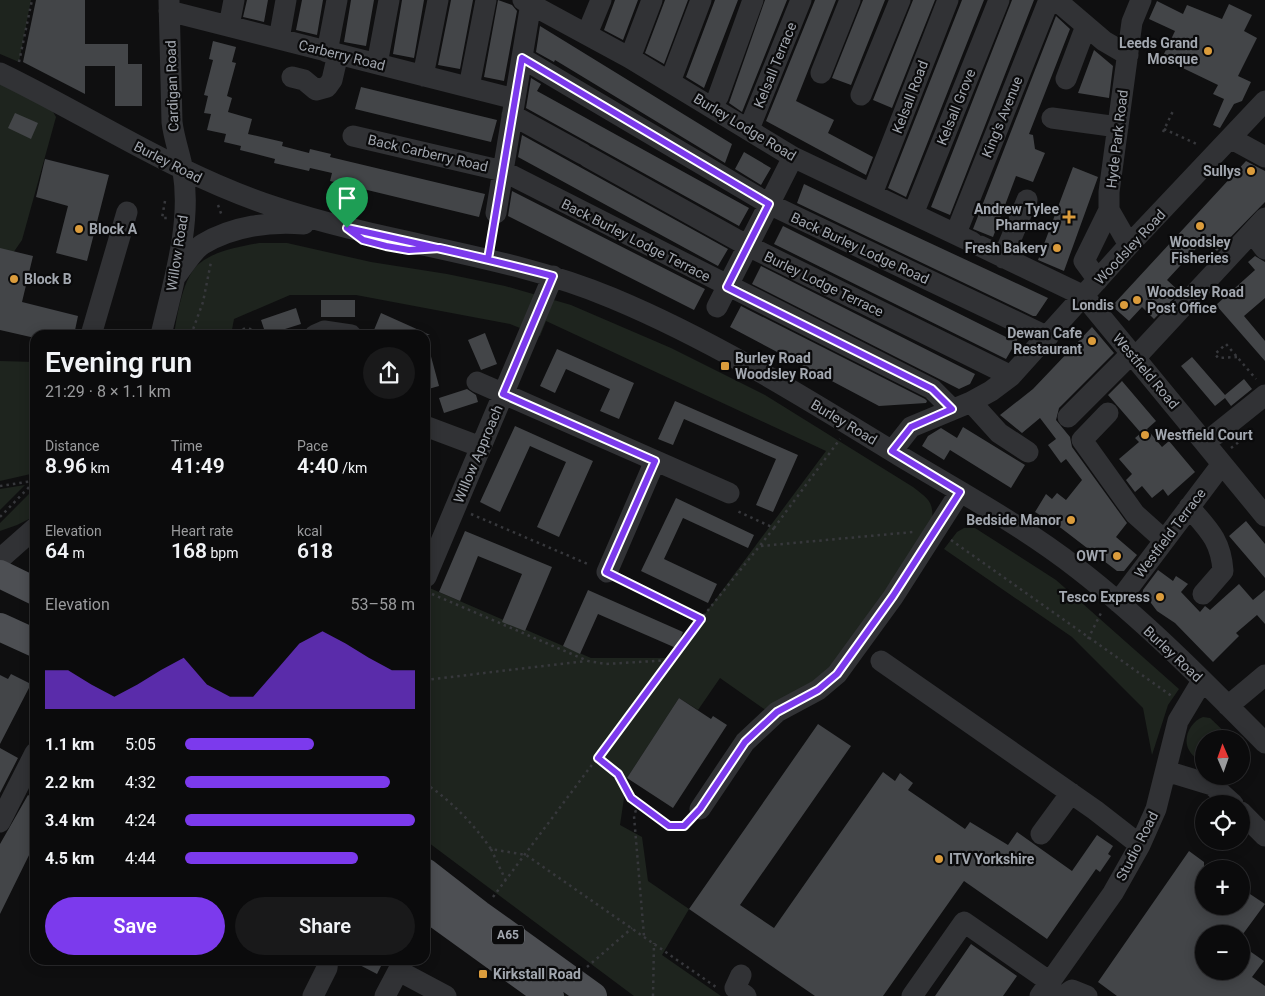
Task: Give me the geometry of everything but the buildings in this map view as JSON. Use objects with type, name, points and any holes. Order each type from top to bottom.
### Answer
[{"type":"main road","points":[[0,574],[30,589]]},
{"type":"main road","points":[[0,626],[30,641]]},
{"type":"main road","name":"A65","points":[[430,876],[572,991]]},
{"type":"main road","name":"A65","points":[[430,912],[572,991]]},
{"type":"street","points":[[229,26],[234,0]]},
{"type":"street","points":[[279,39],[286,0]]},
{"type":"street","points":[[292,77],[304,80],[316,90],[327,87],[332,80],[337,0]]},
{"type":"street","points":[[377,64],[389,0]]},
{"type":"street","points":[[423,76],[438,0]]},
{"type":"street","points":[[469,87],[486,0]]},
{"type":"street","points":[[587,34],[601,0]]},
{"type":"street","points":[[630,58],[652,0]]},
{"type":"street","points":[[670,82],[701,0]]},
{"type":"street","points":[[718,96],[753,0]]},
{"type":"street","name":"Kelsall Terrace","points":[[750,129],[801,0]]},
{"type":"street","points":[[822,73],[850,0]]},
{"type":"street","points":[[861,95],[900,0]]},
{"type":"street","name":"Kelsall Road","points":[[872,194],[948,0]]},
{"type":"street","name":"Kelsall Grove","points":[[913,214],[999,0]]},
{"type":"street","name":"King's Avenue","points":[[969,240],[1049,0]]},
{"type":"street","points":[[1056,0],[1104,40],[1128,55]]},
{"type":"street","name":"Hyde Park Road","points":[[1098,280],[1087,268],[1084,261],[1109,201],[1132,22],[1141,0]]},
{"type":"street","points":[[496,213],[522,58],[527,2]]},
{"type":"street","name":"Burley Lodge Road","points":[[527,2],[630,58],[750,129],[793,157],[1084,296]]},
{"type":"street","name":"Carberry Road","points":[[169,6],[229,26],[469,87],[514,107]]},
{"type":"street","name":"Cardigan Road","points":[[169,6],[172,122],[174,142],[183,171]]},
{"type":"street","points":[[1066,79],[1086,26]]},
{"type":"street","name":"Back Burley Lodge Road","points":[[522,58],[769,204],[1048,337]]},
{"type":"street","name":"Burley Road","points":[[8,76],[183,171],[232,192],[347,228],[363,240],[409,250],[440,248],[553,276],[612,298],[700,339],[850,425],[1043,544],[1080,570],[1202,681],[1265,743]]},
{"type":"street","name":"Woodsley Road","points":[[892,451],[911,427],[991,391],[1011,376],[1129,245],[1147,229],[1265,101]]},
{"type":"street","name":"Burley Lodge Terrace","points":[[514,107],[585,155],[748,246],[1011,376]]},
{"type":"street","points":[[1052,118],[1118,127]]},
{"type":"street","name":"Back Carberry Road","points":[[353,136],[503,171]]},
{"type":"street","points":[[1230,138],[1265,157]]},
{"type":"street","points":[[717,307],[793,157]]},
{"type":"street","name":"Willow Road","points":[[162,330],[175,277],[185,218],[183,171]]},
{"type":"street","name":"Back Burley Lodge Terrace","points":[[503,171],[727,287],[932,389],[961,406],[1028,452]]},
{"type":"street","points":[[1003,258],[1027,200]]},
{"type":"street","points":[[1109,201],[1126,216],[1147,229]]},
{"type":"street","points":[[1109,201],[1129,245]]},
{"type":"street","points":[[92,330],[127,212]]},
{"type":"street","points":[[175,277],[202,244],[252,226],[280,222],[347,228]]},
{"type":"street","points":[[1068,417],[1261,233]]},
{"type":"street","name":"Willow Approach","points":[[430,572],[553,276]]},
{"type":"street","name":"Westfield Road","points":[[1084,296],[1265,516]]},
{"type":"street","points":[[477,382],[729,493]]},
{"type":"street","name":"Westfield Terrace","points":[[1114,599],[1189,507],[1215,455],[1262,389]]},
{"type":"street","points":[[1108,413],[1082,440],[1135,514],[1164,540]]},
{"type":"street","points":[[430,428],[481,447]]},
{"type":"street","points":[[606,572],[655,461]]},
{"type":"street","points":[[700,809],[745,742],[777,712],[818,690],[837,674],[893,596],[960,492]]},
{"type":"street","points":[[1189,507],[1219,544],[1222,557],[1223,571],[1203,594]]},
{"type":"street","points":[[0,537],[30,529]]},
{"type":"street","points":[[0,559],[30,532]]},
{"type":"street","points":[[880,661],[1071,793],[1140,845]]},
{"type":"street","points":[[1228,706],[1265,675]]},
{"type":"street","name":"Studio Road","points":[[1051,991],[1113,893],[1140,845],[1156,809],[1178,721],[1185,706],[1202,681]]},
{"type":"street","points":[[0,822],[30,768]]},
{"type":"street","points":[[1166,771],[1212,785],[1223,795]]},
{"type":"street","points":[[1041,834],[1071,793]]},
{"type":"street","points":[[1250,821],[1265,836]]},
{"type":"street","points":[[912,996],[964,922],[1051,991],[1072,990],[1087,996]]},
{"type":"street","points":[[313,996],[327,965]]},
{"type":"street","points":[[385,996],[401,965],[446,996]]},
{"type":"street","points":[[741,975],[735,988],[746,996]]},
{"type":"path","points":[[8,76],[32,0]]},
{"type":"path","points":[[1173,111],[1164,131],[1203,147]]},
{"type":"path","points":[[488,259],[496,213]]},
{"type":"path","points":[[193,330],[203,302],[215,238]]},
{"type":"path","points":[[242,330],[246,328],[254,330]]},
{"type":"path","points":[[1237,357],[1218,358],[1215,354],[1226,344],[1237,357],[1262,389]]},
{"type":"path","points":[[479,914],[526,855],[701,619],[761,546],[850,425]]},
{"type":"path","points":[[1215,455],[1258,426]]},
{"type":"path","points":[[0,486],[30,482]]},
{"type":"path","points":[[0,517],[30,485]]},
{"type":"path","points":[[729,493],[725,506],[774,528]]},
{"type":"path","points":[[456,508],[606,572],[701,619]]},
{"type":"path","points":[[761,546],[936,530],[1185,706]]},
{"type":"path","points":[[430,586],[588,661],[606,664],[671,660]]},
{"type":"path","points":[[1088,639],[1114,599]]},
{"type":"path","points":[[430,679],[588,661]]},
{"type":"path","points":[[598,758],[618,774],[631,798],[669,826],[684,826],[700,809]]},
{"type":"path","points":[[430,787],[449,800],[474,824],[491,849],[506,880]]},
{"type":"path","points":[[638,804],[634,816],[644,936]]},
{"type":"path","points":[[491,849],[526,855],[719,988]]},
{"type":"path","points":[[572,991],[632,928]]},
{"type":"path","points":[[653,996],[654,943]]},
{"type":"shaded area","points":[[0,0],[31,0],[19,62],[0,54]]},
{"type":"shaded area","points":[[0,84],[52,110],[56,117],[22,240],[13,253],[0,255]]},
{"type":"shaded area","points":[[259,243],[287,243],[371,262],[447,274],[505,286],[571,305],[671,348],[765,395],[913,487],[931,505],[932,523],[825,676],[767,711],[720,678],[698,710],[679,698],[627,778],[620,825],[642,837],[648,881],[689,909],[662,955],[721,996],[634,996],[430,844],[430,588],[591,658],[672,658],[826,451],[546,321],[540,336],[510,324],[356,295],[290,295],[234,319],[232,330],[175,330],[185,286],[194,269],[200,263],[221,252]]},
{"type":"shaded area","points":[[0,361],[30,362],[30,474],[0,481]]},
{"type":"shaded area","points":[[25,485],[0,510],[0,489]]},
{"type":"shaded area","points":[[30,493],[30,518],[0,531],[0,523]]},
{"type":"shaded area","points":[[964,528],[975,528],[1056,580],[1179,689],[1168,705],[1152,755],[1143,708],[1072,637],[944,549],[957,532]]},
{"type":"shaded area","points":[[1203,717],[1210,718],[1223,730],[1195,730],[1195,757],[1187,745],[1187,735],[1191,726]]},
{"type":"place","name":"Leeds Grand Mosque","points":[[1208,51]]},
{"type":"place","name":"Sullys","points":[[1251,171]]},
{"type":"place","name":"Andrew Tylee Pharmacy","points":[[1069,217]]},
{"type":"place","name":"Woodsley Fisheries","points":[[1200,226]]},
{"type":"place","name":"Block A","points":[[79,229]]},
{"type":"place","name":"Fresh Bakery","points":[[1057,248]]},
{"type":"place","name":"Block B","points":[[14,279]]},
{"type":"place","name":"Woodsley Road Post Office","points":[[1137,300]]},
{"type":"place","name":"Londis","points":[[1124,305]]},
{"type":"place","name":"Dewan Cafe Restaurant","points":[[1092,341]]},
{"type":"place","name":"Burley Road Woodsley Road","points":[[725,366]]},
{"type":"place","name":"Westfield Court","points":[[1145,435]]},
{"type":"place","name":"Bedside Manor","points":[[1071,520]]},
{"type":"place","name":"OWT","points":[[1117,556]]},
{"type":"place","name":"Tesco Express","points":[[1160,597]]},
{"type":"place","name":"ITV Yorkshire","points":[[939,859]]},
{"type":"place","name":"Kirkstall Road","points":[[483,974]]},
{"type":"route","points":[[347,228],[363,240],[386,246],[409,250],[440,248],[488,259],[522,58],[769,204],[727,287],[932,389],[952,409],[911,427],[892,451],[960,492],[931,539],[837,674],[818,690],[777,712],[745,742],[700,809],[684,826],[669,826],[631,798],[618,774],[598,758],[701,619],[606,572],[655,461],[503,394],[553,276],[488,259],[389,237],[347,228]]}]
